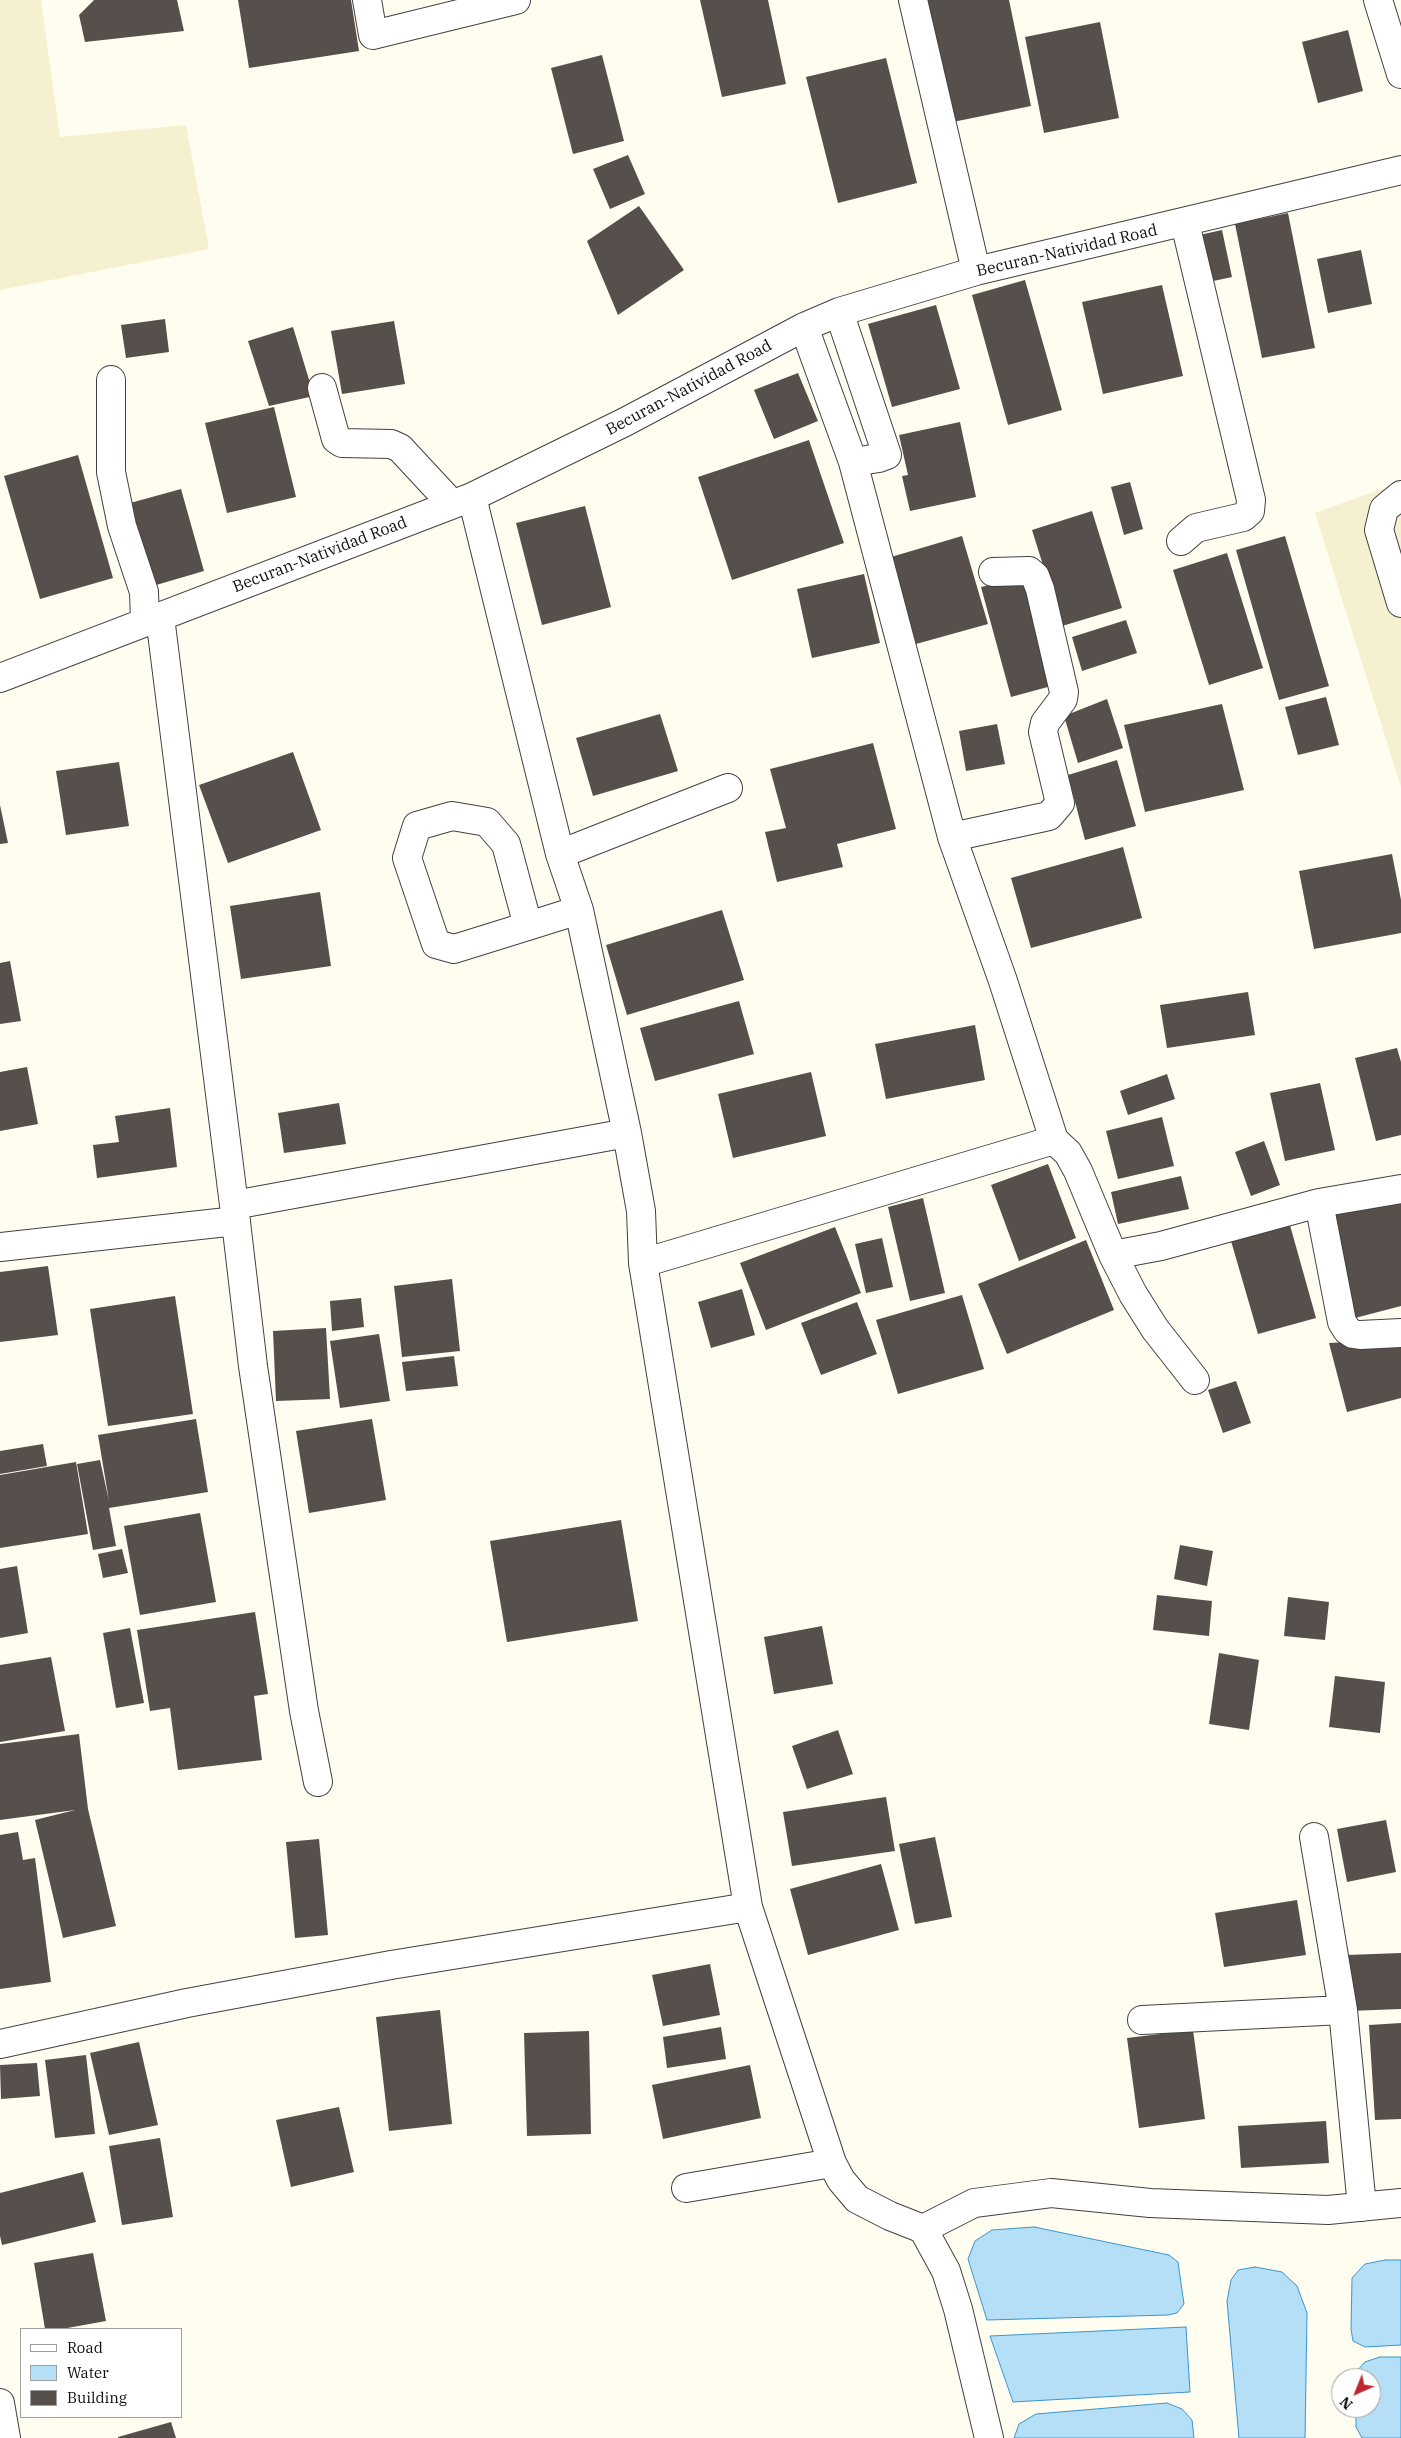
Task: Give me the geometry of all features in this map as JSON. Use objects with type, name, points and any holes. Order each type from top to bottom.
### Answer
[{"type":"street","points":[[367,0],[373,35],[516,0]]},
{"type":"street","points":[[913,0],[976,271]]},
{"type":"street","points":[[1378,0],[1401,74]]},
{"type":"street","name":"Becuran-Natividad Road","points":[[0,678],[462,500],[625,422],[804,327],[838,312],[976,271],[1185,223],[1401,170]]},
{"type":"street","points":[[1181,540],[1196,528],[1243,517],[1250,511],[1250,500],[1185,223]]},
{"type":"street","points":[[838,312],[886,455],[853,462]]},
{"type":"street","points":[[804,327],[853,462],[952,837],[1003,981],[1054,1140],[1068,1153],[1078,1171],[1113,1255],[1155,1329],[1195,1380]]},
{"type":"street","points":[[111,380],[111,472],[122,526],[152,619],[235,1213],[254,1376],[304,1711],[318,1782]]},
{"type":"street","points":[[322,388],[336,439],[342,442],[391,444],[400,448],[462,500],[560,854],[579,910],[627,1133],[641,1211],[642,1262],[748,1907],[832,2163],[841,2180],[857,2199],[890,2216],[923,2229],[946,2271],[955,2299],[989,2438]]},
{"type":"street","points":[[1401,495],[1384,509],[1379,530],[1401,603]]},
{"type":"street","points":[[952,837],[1049,816],[1060,803],[1043,732],[1045,723],[1063,699],[1064,692],[1040,589],[1034,576],[1029,571],[993,572]]},
{"type":"street","points":[[560,854],[728,788]]},
{"type":"street","points":[[528,926],[506,844],[487,822],[452,816],[417,826],[407,858],[436,944],[454,949],[528,926],[579,910]]},
{"type":"street","points":[[0,1247],[235,1213],[627,1133]]},
{"type":"street","points":[[642,1262],[1054,1140]]},
{"type":"street","points":[[1113,1255],[1161,1246],[1320,1203],[1401,1189]]},
{"type":"street","points":[[1320,1203],[1342,1322],[1347,1330],[1353,1334],[1401,1333]]},
{"type":"street","points":[[1314,1837],[1343,2010],[1362,2207]]},
{"type":"street","points":[[0,2044],[186,2002],[381,1967],[748,1907]]},
{"type":"street","points":[[1142,2020],[1343,2010]]},
{"type":"street","points":[[686,2188],[832,2163]]},
{"type":"street","points":[[923,2229],[974,2203],[1051,2193],[1150,2203],[1328,2210],[1401,2203]]},
{"type":"street","points":[[0,2403],[6,2438]]},
{"type":"shaded area","points":[[0,0],[41,0],[60,137],[186,125],[209,249],[0,290]]},
{"type":"shaded area","points":[[1401,482],[1401,787],[1315,513]]},
{"type":"water","points":[[1034,2227],[1169,2255],[1178,2262],[1184,2304],[1177,2313],[1168,2315],[987,2320],[968,2259],[975,2241],[992,2230]]},
{"type":"water","points":[[1385,2260],[1401,2260],[1401,2345],[1365,2347],[1353,2341],[1351,2329],[1352,2278],[1365,2264]]},
{"type":"water","points":[[1255,2267],[1282,2272],[1297,2286],[1307,2313],[1305,2438],[1239,2438],[1227,2301],[1231,2280],[1238,2270]]},
{"type":"water","points":[[1186,2327],[1190,2392],[1013,2402],[990,2336]]},
{"type":"water","points":[[1380,2357],[1401,2357],[1401,2438],[1362,2438],[1356,2427],[1356,2418],[1381,2418],[1381,2368],[1360,2368],[1365,2362]]},
{"type":"water","points":[[1167,2403],[1182,2409],[1192,2420],[1194,2438],[1014,2438],[1019,2424],[1036,2414]]},
{"type":"building","points":[[94,0],[177,0],[184,31],[85,42],[79,15]]},
{"type":"building","points":[[238,0],[351,0],[359,51],[249,68]]},
{"type":"building","points":[[700,0],[768,0],[786,84],[722,97]]},
{"type":"building","points":[[923,0],[1009,0],[1031,106],[948,123]]},
{"type":"building","points":[[1100,22],[1119,118],[1044,133],[1025,37]]},
{"type":"building","points":[[1348,30],[1363,91],[1318,103],[1302,42]]},
{"type":"building","points":[[602,55],[624,141],[573,154],[551,68]]},
{"type":"building","points":[[886,58],[917,183],[838,203],[806,77]]},
{"type":"building","points":[[628,155],[645,194],[610,209],[593,169]]},
{"type":"building","points":[[639,206],[684,270],[618,315],[587,241]]},
{"type":"building","points":[[1288,213],[1315,348],[1262,358],[1235,224]]},
{"type":"building","points":[[1222,230],[1232,277],[1204,283],[1195,236]]},
{"type":"building","points":[[1361,250],[1372,304],[1328,313],[1317,259]]},
{"type":"building","points":[[1025,280],[1062,410],[1008,425],[972,295]]},
{"type":"building","points":[[1162,285],[1183,376],[1103,394],[1082,302]]},
{"type":"building","points":[[936,305],[960,389],[892,407],[868,324]]},
{"type":"building","points":[[165,319],[169,352],[126,358],[121,325]]},
{"type":"building","points":[[394,321],[405,384],[342,394],[331,331]]},
{"type":"building","points":[[293,327],[314,396],[269,406],[248,341]]},
{"type":"building","points":[[798,373],[818,421],[774,439],[754,390]]},
{"type":"building","points":[[274,407],[296,497],[227,513],[205,423]]},
{"type":"building","points":[[960,422],[976,497],[910,511],[902,476],[908,475],[899,435]]},
{"type":"building","points":[[809,440],[844,543],[732,580],[698,477]]},
{"type":"building","points":[[78,455],[113,578],[40,599],[4,476]]},
{"type":"building","points":[[1130,482],[1143,529],[1124,535],[1111,487]]},
{"type":"building","points":[[181,489],[204,571],[146,588],[123,505]]},
{"type":"building","points":[[585,506],[611,607],[542,625],[516,523]]},
{"type":"building","points":[[1092,511],[1122,608],[1062,626],[1032,530]]},
{"type":"building","points":[[962,536],[988,624],[916,644],[891,557]]},
{"type":"building","points":[[1285,536],[1329,686],[1279,700],[1236,550]]},
{"type":"building","points":[[1227,553],[1263,668],[1209,685],[1173,570]]},
{"type":"building","points":[[864,574],[880,643],[812,658],[797,589]]},
{"type":"building","points":[[1026,577],[1055,685],[1011,697],[981,587]]},
{"type":"building","points":[[1126,620],[1137,653],[1082,671],[1072,637]]},
{"type":"building","points":[[1326,697],[1339,745],[1298,755],[1285,707]]},
{"type":"building","points":[[1107,699],[1123,748],[1078,763],[1064,716]]},
{"type":"building","points":[[1222,704],[1244,790],[1145,812],[1124,725]]},
{"type":"building","points":[[660,714],[678,771],[593,796],[576,738]]},
{"type":"building","points":[[997,724],[1005,764],[966,771],[959,731]]},
{"type":"building","points":[[873,743],[896,829],[837,844],[843,867],[777,882],[765,832],[786,828],[770,769]]},
{"type":"building","points":[[293,752],[321,830],[228,863],[199,785]]},
{"type":"building","points":[[1117,760],[1136,826],[1085,840],[1068,775]]},
{"type":"building","points":[[119,762],[129,826],[66,835],[56,771]]},
{"type":"building","points":[[0,805],[8,843],[0,844]]},
{"type":"building","points":[[1123,847],[1142,918],[1031,948],[1011,878]]},
{"type":"building","points":[[1392,854],[1401,900],[1401,933],[1314,949],[1299,871]]},
{"type":"building","points":[[320,892],[331,966],[241,979],[230,906]]},
{"type":"building","points":[[722,910],[744,980],[627,1015],[606,945]]},
{"type":"building","points":[[10,961],[21,1021],[0,1024],[0,963]]},
{"type":"building","points":[[1248,992],[1255,1035],[1167,1048],[1160,1005]]},
{"type":"building","points":[[739,1001],[754,1054],[655,1081],[640,1028]]},
{"type":"building","points":[[975,1025],[985,1080],[886,1099],[875,1044]]},
{"type":"building","points":[[1397,1048],[1401,1062],[1401,1135],[1376,1141],[1355,1058]]},
{"type":"building","points":[[27,1067],[38,1124],[0,1131],[0,1072]]},
{"type":"building","points":[[811,1072],[826,1136],[733,1158],[718,1094]]},
{"type":"building","points":[[1167,1074],[1175,1099],[1128,1115],[1120,1091]]},
{"type":"building","points":[[1320,1083],[1335,1150],[1285,1161],[1270,1093]]},
{"type":"building","points":[[339,1103],[346,1144],[284,1153],[278,1113]]},
{"type":"building","points":[[170,1108],[177,1167],[97,1178],[93,1145],[119,1142],[115,1116]]},
{"type":"building","points":[[1162,1117],[1174,1166],[1118,1179],[1106,1131]]},
{"type":"building","points":[[1264,1141],[1280,1185],[1251,1196],[1235,1152]]},
{"type":"building","points":[[1048,1164],[1076,1238],[1019,1261],[991,1185]]},
{"type":"building","points":[[1181,1176],[1189,1209],[1118,1224],[1111,1192]]},
{"type":"building","points":[[1401,1195],[1401,1306],[1355,1318],[1332,1210]]},
{"type":"building","points":[[923,1198],[945,1293],[910,1301],[888,1207]]},
{"type":"building","points":[[1288,1218],[1316,1318],[1258,1334],[1229,1234]]},
{"type":"building","points":[[835,1227],[861,1293],[766,1330],[740,1263]]},
{"type":"building","points":[[882,1238],[893,1287],[866,1293],[855,1244]]},
{"type":"building","points":[[1086,1240],[1114,1310],[1007,1354],[978,1284]]},
{"type":"building","points":[[48,1266],[58,1335],[0,1342],[0,1272]]},
{"type":"building","points":[[452,1279],[460,1351],[402,1357],[394,1286]]},
{"type":"building","points":[[742,1289],[755,1335],[711,1348],[698,1302]]},
{"type":"building","points":[[962,1295],[984,1369],[898,1394],[876,1320]]},
{"type":"building","points":[[175,1296],[193,1414],[108,1426],[90,1309]]},
{"type":"building","points":[[361,1298],[364,1327],[332,1331],[330,1301]]},
{"type":"building","points":[[857,1302],[877,1354],[821,1375],[801,1323]]},
{"type":"building","points":[[326,1328],[330,1399],[276,1401],[273,1331]]},
{"type":"building","points":[[379,1334],[390,1401],[340,1408],[330,1341]]},
{"type":"building","points":[[1401,1339],[1401,1398],[1347,1412],[1329,1343]]},
{"type":"building","points":[[454,1356],[458,1386],[406,1391],[402,1362]]},
{"type":"building","points":[[1236,1381],[1251,1423],[1223,1433],[1208,1390]]},
{"type":"building","points":[[196,1419],[208,1492],[109,1508],[116,1546],[93,1550],[77,1464],[100,1460],[109,1501],[98,1435]]},
{"type":"building","points":[[372,1419],[386,1500],[309,1513],[296,1431]]},
{"type":"building","points":[[43,1444],[47,1466],[0,1474],[0,1451]]},
{"type":"building","points":[[76,1462],[88,1534],[0,1548],[0,1475]]},
{"type":"building","points":[[200,1513],[216,1602],[140,1615],[124,1526]]},
{"type":"building","points":[[621,1520],[638,1621],[507,1642],[490,1541]]},
{"type":"building","points":[[1180,1545],[1213,1551],[1207,1586],[1174,1579]]},
{"type":"building","points":[[122,1549],[128,1573],[103,1578],[98,1554]]},
{"type":"building","points":[[17,1566],[28,1633],[0,1638],[0,1569]]},
{"type":"building","points":[[1157,1595],[1212,1601],[1209,1636],[1153,1630]]},
{"type":"building","points":[[1288,1597],[1329,1602],[1325,1640],[1284,1636]]},
{"type":"building","points":[[255,1612],[268,1694],[254,1696],[262,1760],[178,1770],[170,1708],[150,1711],[137,1630]]},
{"type":"building","points":[[822,1626],[833,1684],[774,1694],[764,1637]]},
{"type":"building","points":[[130,1628],[144,1703],[116,1708],[103,1633]]},
{"type":"building","points":[[1219,1653],[1259,1660],[1249,1730],[1209,1724]]},
{"type":"building","points":[[51,1657],[65,1731],[0,1742],[0,1665]]},
{"type":"building","points":[[1335,1676],[1385,1682],[1380,1733],[1329,1727]]},
{"type":"building","points":[[838,1730],[853,1774],[807,1789],[792,1746]]},
{"type":"building","points":[[79,1734],[88,1809],[116,1926],[63,1938],[35,1820],[75,1810],[0,1820],[0,1744]]},
{"type":"building","points":[[886,1797],[895,1851],[792,1866],[783,1812]]},
{"type":"building","points":[[1386,1820],[1396,1872],[1347,1882],[1337,1829]]},
{"type":"building","points":[[18,1832],[23,1860],[35,1858],[51,1982],[0,1989],[0,1835]]},
{"type":"building","points":[[935,1837],[952,1917],[915,1924],[899,1844]]},
{"type":"building","points":[[319,1839],[328,1935],[295,1938],[286,1842]]},
{"type":"building","points":[[881,1864],[899,1930],[808,1955],[790,1889]]},
{"type":"building","points":[[1297,1900],[1306,1955],[1224,1967],[1215,1913]]},
{"type":"building","points":[[1401,1953],[1401,2009],[1349,2011],[1347,1955]]},
{"type":"building","points":[[710,1964],[720,2015],[663,2026],[652,1975]]},
{"type":"building","points":[[440,2010],[452,2124],[389,2131],[376,2017]]},
{"type":"building","points":[[1401,2023],[1401,2119],[1375,2120],[1369,2025]]},
{"type":"building","points":[[721,2027],[726,2059],[667,2068],[663,2037]]},
{"type":"building","points":[[1193,2030],[1205,2119],[1139,2128],[1127,2038]]},
{"type":"building","points":[[589,2031],[591,2134],[527,2136],[524,2033]]},
{"type":"building","points":[[139,2042],[158,2125],[109,2135],[90,2053]]},
{"type":"building","points":[[86,2055],[95,2134],[55,2138],[45,2060]]},
{"type":"building","points":[[37,2063],[40,2096],[1,2099],[0,2065]]},
{"type":"building","points":[[750,2065],[761,2118],[663,2139],[652,2085]]},
{"type":"building","points":[[339,2107],[354,2172],[291,2187],[276,2120]]},
{"type":"building","points":[[1326,2121],[1329,2163],[1241,2168],[1238,2126]]},
{"type":"building","points":[[160,2138],[173,2217],[122,2225],[109,2146]]},
{"type":"building","points":[[83,2172],[96,2222],[2,2245],[0,2236],[0,2193]]},
{"type":"building","points":[[93,2253],[106,2321],[68,2328],[45,2328],[34,2263]]},
{"type":"building","points":[[171,2422],[176,2438],[118,2438],[118,2437]]}]
